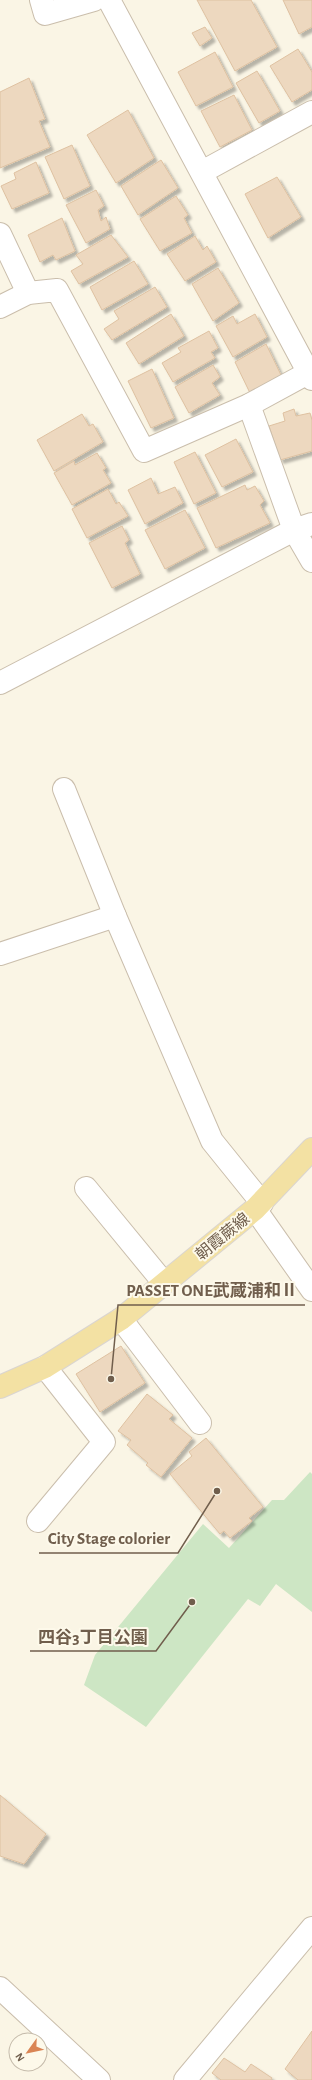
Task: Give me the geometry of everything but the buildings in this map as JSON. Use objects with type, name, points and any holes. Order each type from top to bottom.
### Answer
[{"type":"main road","name":"朝霞蕨線","points":[[0,1387],[45,1367],[121,1319],[259,1206],[312,1149]]},
{"type":"street","points":[[41,0],[45,14],[94,0]]},
{"type":"street","points":[[0,307],[28,293],[57,290],[144,451],[310,376],[110,0]]},
{"type":"street","points":[[202,172],[312,112]]},
{"type":"street","points":[[0,234],[28,293]]},
{"type":"street","points":[[249,404],[303,527],[312,561]]},
{"type":"street","points":[[0,683],[303,527]]},
{"type":"street","points":[[64,789],[115,916],[212,1141],[259,1206],[312,1290]]},
{"type":"street","points":[[0,954],[115,916]]},
{"type":"street","points":[[86,1188],[164,1283]]},
{"type":"street","points":[[121,1319],[200,1423]]},
{"type":"street","points":[[38,1521],[104,1442],[45,1367]]},
{"type":"street","points":[[185,2080],[312,1928]]},
{"type":"street","points":[[1,1989],[100,2080]]},
{"type":"green space","points":[[310,1472],[312,1474],[312,1612],[276,1584],[260,1606],[248,1599],[146,1727],[84,1685],[95,1655],[203,1524],[229,1548],[272,1500],[284,1500]]},
{"type":"place","name":"PASSET ONE武蔵浦和Ⅱ","points":[[111,1379]]},
{"type":"place","name":"City Stage colorier","points":[[217,1491]]},
{"type":"place","name":"四谷3丁目公園","points":[[192,1602]]}]
